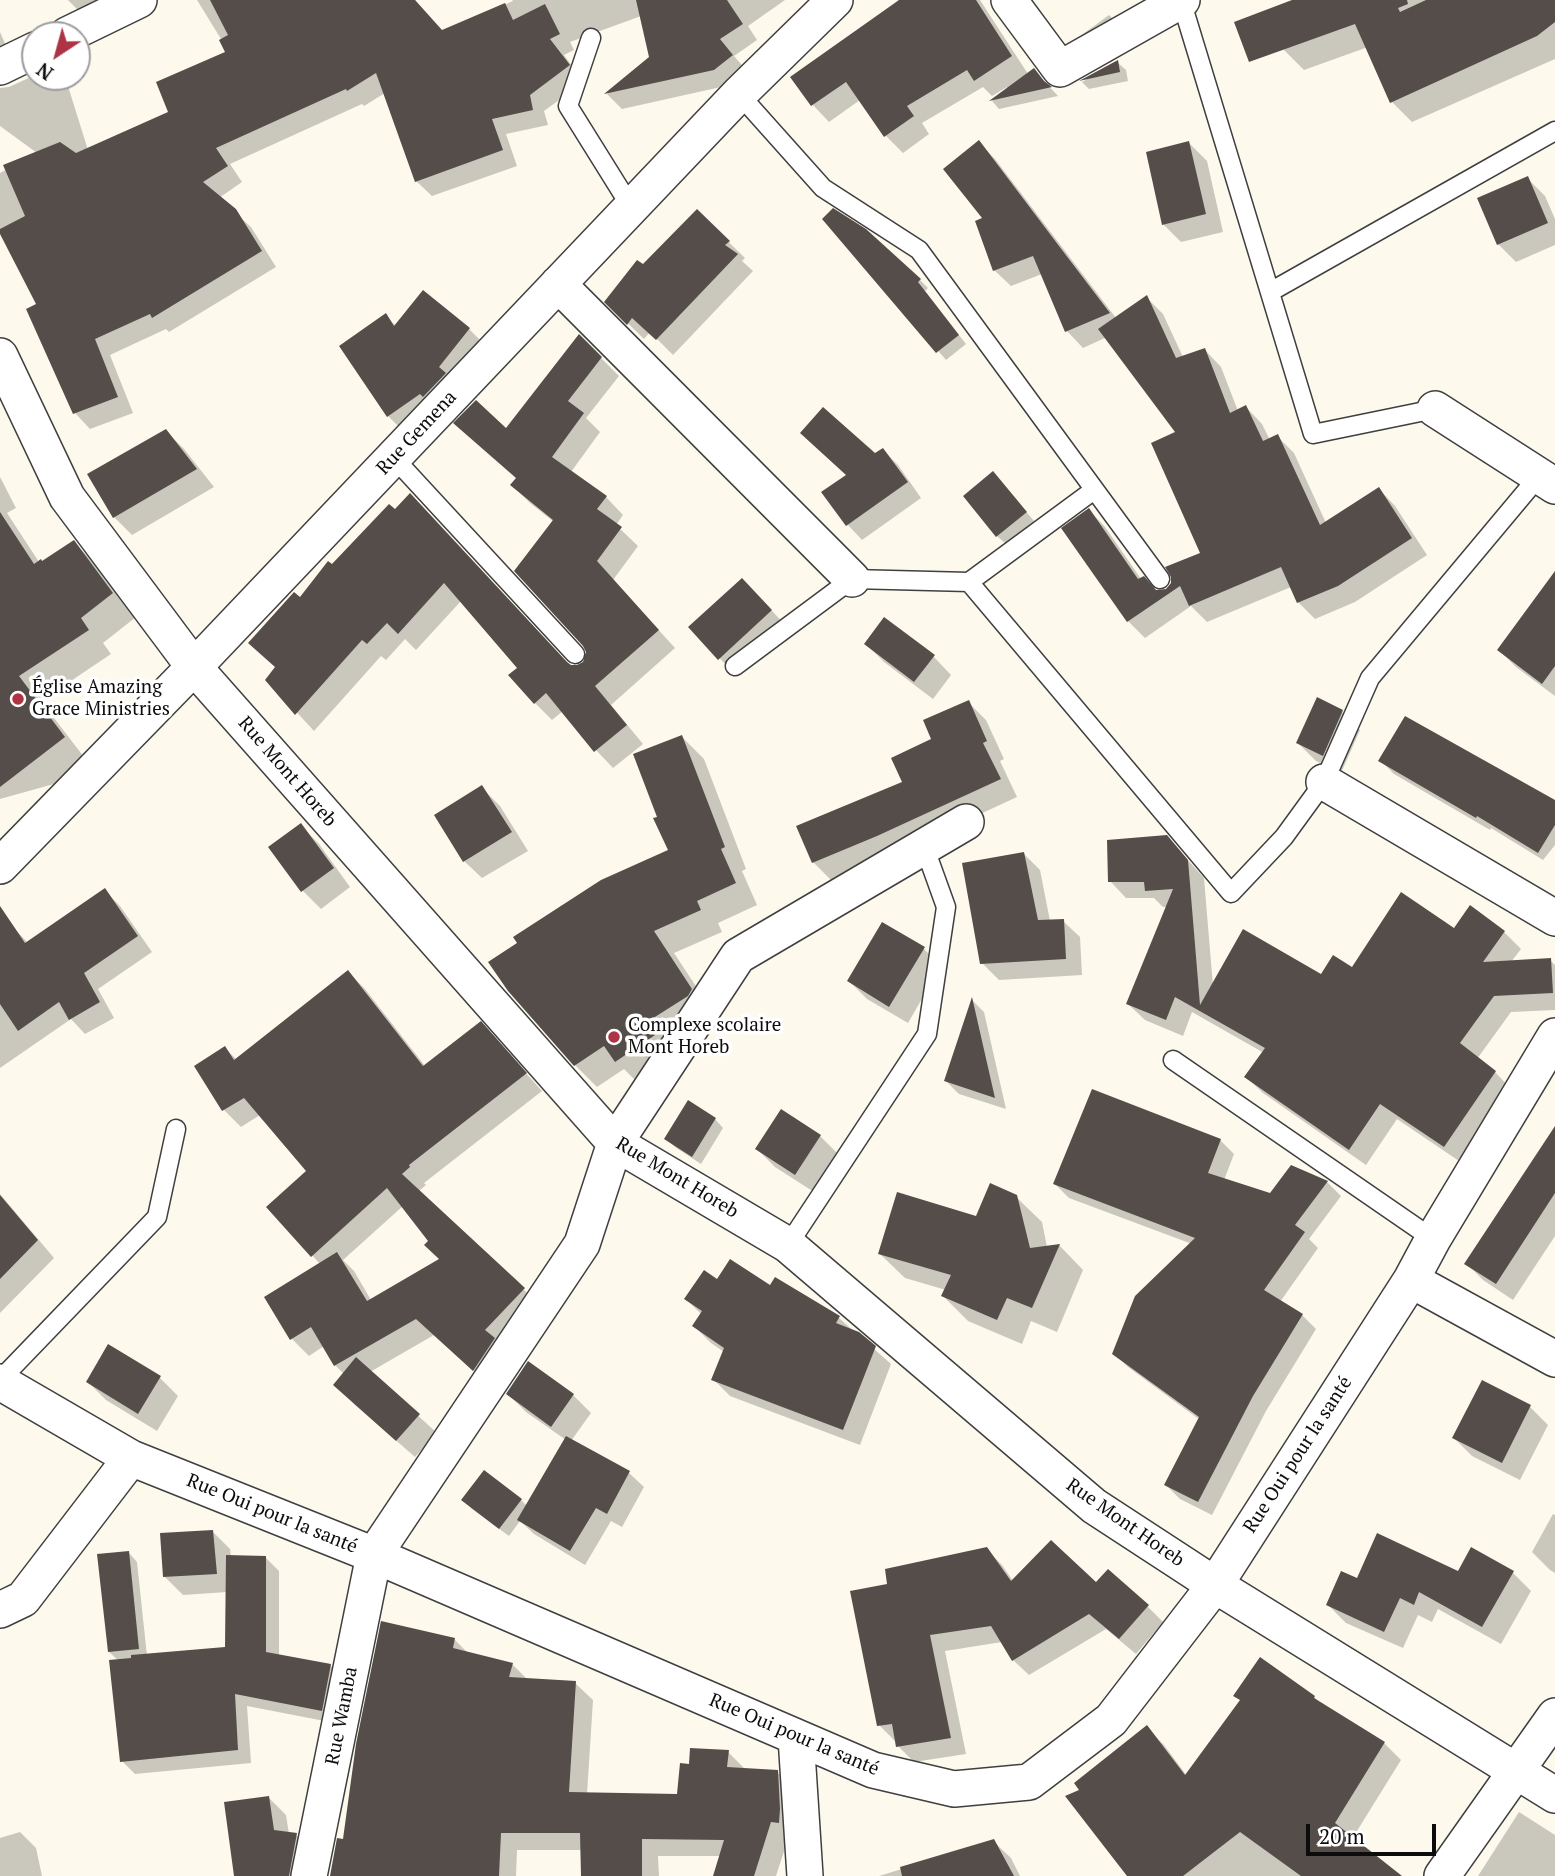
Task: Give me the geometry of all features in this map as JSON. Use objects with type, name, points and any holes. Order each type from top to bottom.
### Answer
[{"type":"street","name":"Rue Gemena","points":[[0,866],[194,667],[739,94],[835,0]]},
{"type":"street","points":[[1009,0],[1060,69],[1182,0]]},
{"type":"street","points":[[91,22],[132,1]]},
{"type":"street","points":[[0,67],[21,57]]},
{"type":"street","points":[[558,284],[852,579]]},
{"type":"street","name":"Rue Mont Horeb","points":[[0,356],[67,497],[194,667],[615,1143],[788,1245],[1094,1506],[1214,1586],[1555,1795]]},
{"type":"street","points":[[1435,409],[1547,481]]},
{"type":"street","points":[[1324,782],[1555,918]]},
{"type":"street","points":[[374,1555],[582,1244],[615,1143],[738,956],[966,822]]},
{"type":"street","name":"Rue Oui pour la santé","points":[[0,1381],[131,1458],[374,1555],[873,1770],[954,1789],[1029,1782],[1111,1720],[1214,1586],[1411,1280],[1555,1036]]},
{"type":"street","points":[[1411,1280],[1555,1359]]},
{"type":"street","points":[[0,1610],[23,1599],[131,1458]]},
{"type":"street","name":"Rue Wamba","points":[[309,1876],[374,1555]]},
{"type":"street","points":[[1442,1876],[1555,1716]]},
{"type":"street","points":[[796,1737],[805,1876]]},
{"type":"lane","points":[[1182,0],[1313,435],[1435,409]]},
{"type":"lane","points":[[591,38],[568,106],[631,207]]},
{"type":"lane","points":[[739,94],[822,188],[919,250],[1160,579]]},
{"type":"lane","points":[[1270,292],[1555,131]]},
{"type":"lane","points":[[394,458],[575,654]]},
{"type":"lane","points":[[969,582],[1231,893],[1284,837],[1324,782],[1370,678],[1547,481]]},
{"type":"lane","points":[[735,666],[852,579],[969,582],[1094,490]]},
{"type":"lane","points":[[788,1245],[927,1034],[946,907],[924,846]]},
{"type":"lane","points":[[1173,1060],[1433,1239]]},
{"type":"lane","points":[[0,1381],[157,1217],[176,1129]]},
{"type":"building","points":[[210,0],[415,0],[442,30],[505,3],[513,20],[545,4],[560,34],[550,39],[570,65],[530,95],[533,110],[492,119],[503,150],[415,182],[376,73],[347,91],[346,89],[216,148],[228,166],[203,182],[236,209],[262,251],[152,318],[150,314],[95,339],[118,397],[73,414],[26,309],[36,304],[0,234],[0,229],[25,216],[3,165],[60,142],[76,153],[168,112],[156,82],[225,52],[219,40],[228,35]]},
{"type":"building","points":[[636,0],[727,0],[743,24],[720,39],[733,55],[714,70],[604,94],[649,57]]},
{"type":"building","points":[[899,0],[976,0],[1012,56],[974,81],[967,70],[907,106],[914,116],[884,137],[846,82],[811,106],[790,77]]},
{"type":"building","points":[[1292,0],[1407,0],[1408,4],[1398,8],[1400,12],[1426,0],[1555,0],[1555,22],[1537,36],[1390,103],[1355,24],[1249,62],[1234,22]]},
{"type":"building","points":[[1118,60],[1120,72],[1079,81]]},
{"type":"building","points":[[1034,68],[1052,87],[989,101]]},
{"type":"building","points":[[979,140],[1110,313],[1065,332],[1033,256],[993,271],[975,221],[982,218],[943,169]]},
{"type":"building","points":[[1189,141],[1206,214],[1162,225],[1146,152]]},
{"type":"building","points":[[1528,176],[1548,223],[1497,245],[1477,198]]},
{"type":"building","points":[[833,208],[866,229],[921,279],[918,282],[959,335],[936,353],[822,219]]},
{"type":"building","points":[[697,209],[730,241],[725,245],[738,254],[656,340],[632,318],[627,325],[604,302],[637,260],[643,264]]},
{"type":"building","points":[[423,290],[470,328],[439,367],[446,373],[423,397],[420,394],[387,417],[339,346],[386,313],[394,326]]},
{"type":"building","points":[[1147,295],[1176,358],[1205,348],[1230,413],[1246,405],[1263,441],[1278,434],[1320,525],[1379,487],[1412,538],[1338,586],[1297,603],[1281,567],[1189,606],[1180,586],[1127,622],[1061,528],[1089,508],[1138,579],[1144,576],[1156,590],[1166,589],[1171,583],[1171,577],[1165,567],[1200,553],[1151,443],[1175,432],[1098,329]]},
{"type":"building","points":[[579,334],[602,357],[568,401],[584,413],[552,457],[607,496],[597,509],[622,527],[597,561],[659,630],[595,686],[627,725],[594,752],[546,693],[534,704],[508,675],[517,668],[444,583],[398,634],[387,623],[367,644],[362,640],[295,715],[265,680],[275,667],[248,643],[294,592],[300,597],[328,561],[332,564],[389,504],[395,509],[410,493],[567,662],[577,665],[583,662],[586,652],[583,646],[514,571],[553,520],[510,485],[516,478],[453,423],[476,400],[506,428]]},
{"type":"building","points":[[823,407],[875,453],[883,448],[908,482],[846,526],[821,492],[846,475],[800,433]]},
{"type":"building","points":[[166,429],[197,469],[113,518],[87,474]]},
{"type":"building","points":[[993,471],[1027,512],[996,537],[963,496]]},
{"type":"building","points":[[0,512],[34,564],[74,540],[113,593],[81,618],[89,630],[19,676],[65,737],[0,787]]},
{"type":"building","points":[[1555,571],[1555,666],[1542,684],[1497,650]]},
{"type":"building","points":[[742,578],[772,610],[718,660],[688,627]]},
{"type":"building","points":[[884,617],[935,655],[914,682],[864,644]]},
{"type":"building","points":[[1317,697],[1343,710],[1323,756],[1296,743]]},
{"type":"building","points":[[969,700],[987,741],[983,743],[1001,779],[812,863],[796,826],[902,782],[891,758],[931,739],[923,720]]},
{"type":"building","points":[[1405,716],[1555,800],[1555,825],[1538,853],[1378,761]]},
{"type":"building","points":[[682,735],[725,847],[721,849],[736,883],[697,901],[701,910],[654,931],[692,989],[688,996],[647,1022],[655,1035],[615,1062],[604,1046],[574,1066],[508,991],[488,962],[517,943],[513,937],[601,880],[668,850],[653,818],[657,817],[633,754]]},
{"type":"building","points":[[482,785],[512,832],[463,862],[434,815]]},
{"type":"building","points":[[301,823],[334,868],[301,892],[268,847]]},
{"type":"building","points":[[1167,835],[1188,860],[1200,1005],[1243,929],[1321,974],[1333,955],[1352,967],[1401,892],[1454,928],[1470,905],[1505,931],[1483,962],[1551,958],[1553,993],[1494,996],[1460,1043],[1496,1071],[1444,1147],[1380,1104],[1349,1150],[1244,1077],[1265,1048],[1175,997],[1166,1020],[1126,1004],[1173,889],[1145,891],[1144,882],[1108,882],[1107,840]]},
{"type":"building","points":[[1024,852],[1038,920],[1064,919],[1066,959],[980,964],[962,863]]},
{"type":"building","points":[[105,888],[138,936],[84,973],[100,1002],[69,1020],[59,1002],[18,1031],[0,1004],[0,906],[25,943]]},
{"type":"building","points":[[882,922],[925,947],[889,1007],[847,981]]},
{"type":"building","points":[[348,970],[423,1066],[481,1021],[527,1073],[409,1165],[402,1174],[525,1288],[485,1330],[495,1338],[473,1371],[416,1319],[334,1366],[311,1327],[290,1340],[264,1297],[337,1252],[367,1301],[439,1259],[424,1245],[428,1241],[387,1188],[311,1257],[266,1207],[306,1171],[244,1098],[222,1111],[194,1066],[225,1046],[234,1060]]},
{"type":"building","points":[[972,997],[995,1098],[944,1081]]},
{"type":"building","points":[[1092,1089],[1221,1139],[1208,1173],[1270,1193],[1291,1165],[1328,1181],[1295,1225],[1305,1232],[1264,1290],[1303,1314],[1253,1396],[1198,1502],[1164,1485],[1199,1417],[1112,1354],[1135,1296],[1195,1238],[1053,1184]]},
{"type":"building","points":[[688,1100],[716,1118],[692,1157],[664,1139]]},
{"type":"building","points":[[781,1109],[821,1135],[795,1175],[755,1149]]},
{"type":"building","points":[[1555,1126],[1555,1193],[1496,1284],[1464,1264]]},
{"type":"building","points":[[990,1183],[1017,1195],[1030,1248],[1060,1244],[1032,1308],[1007,1298],[997,1320],[941,1296],[951,1275],[878,1254],[897,1192],[976,1216]]},
{"type":"building","points":[[0,1195],[38,1240],[0,1279]]},
{"type":"building","points":[[730,1259],[770,1285],[775,1277],[840,1316],[836,1323],[859,1332],[876,1346],[843,1430],[711,1380],[724,1348],[692,1326],[702,1311],[684,1299],[704,1270],[717,1279]]},
{"type":"building","points":[[108,1344],[161,1376],[138,1414],[86,1382]]},
{"type":"building","points":[[356,1357],[420,1414],[396,1441],[333,1385]]},
{"type":"building","points":[[528,1361],[574,1394],[551,1427],[506,1394]]},
{"type":"building","points":[[1482,1380],[1531,1405],[1502,1463],[1452,1438]]},
{"type":"building","points":[[566,1436],[630,1471],[607,1514],[596,1508],[570,1551],[517,1520]]},
{"type":"building","points":[[484,1470],[522,1499],[499,1529],[461,1500]]},
{"type":"building","points":[[213,1530],[217,1574],[163,1577],[160,1533]]},
{"type":"building","points":[[1377,1533],[1458,1571],[1471,1547],[1514,1571],[1482,1627],[1419,1592],[1414,1605],[1400,1598],[1384,1632],[1326,1605],[1341,1571],[1357,1578]]},
{"type":"building","points":[[1051,1540],[1096,1582],[1108,1569],[1149,1605],[1119,1639],[1089,1614],[1012,1661],[991,1626],[930,1635],[951,1738],[896,1747],[892,1724],[877,1726],[850,1591],[887,1584],[885,1569],[987,1547],[1011,1581]]},
{"type":"building","points":[[129,1551],[139,1649],[108,1652],[97,1554]]},
{"type":"building","points":[[226,1555],[266,1556],[266,1652],[331,1664],[322,1711],[235,1694],[238,1750],[120,1762],[109,1660],[131,1658],[131,1655],[225,1647]]},
{"type":"building","points":[[381,1621],[455,1638],[453,1648],[513,1663],[509,1677],[576,1681],[569,1792],[677,1794],[680,1763],[689,1764],[690,1748],[729,1750],[727,1767],[778,1770],[779,1823],[771,1822],[754,1876],[713,1876],[724,1840],[642,1839],[642,1876],[581,1876],[580,1833],[501,1833],[499,1876],[330,1876],[337,1838],[343,1839],[356,1744]]},
{"type":"building","points":[[1260,1657],[1315,1696],[1314,1698],[1385,1742],[1335,1823],[1402,1876],[1301,1876],[1240,1832],[1183,1876],[1127,1876],[1065,1796],[1079,1790],[1074,1783],[1147,1725],[1185,1775],[1240,1700],[1233,1696]]},
{"type":"building","points":[[269,1796],[274,1830],[297,1833],[289,1876],[234,1876],[224,1802]]},
{"type":"building","points":[[994,1839],[1014,1876],[902,1876],[900,1867]]},
{"type":"place","name":"Église Amazing Grace Ministries","points":[[18,699]]},
{"type":"place","name":"Complexe scolaire Mont Horeb","points":[[614,1037]]}]
